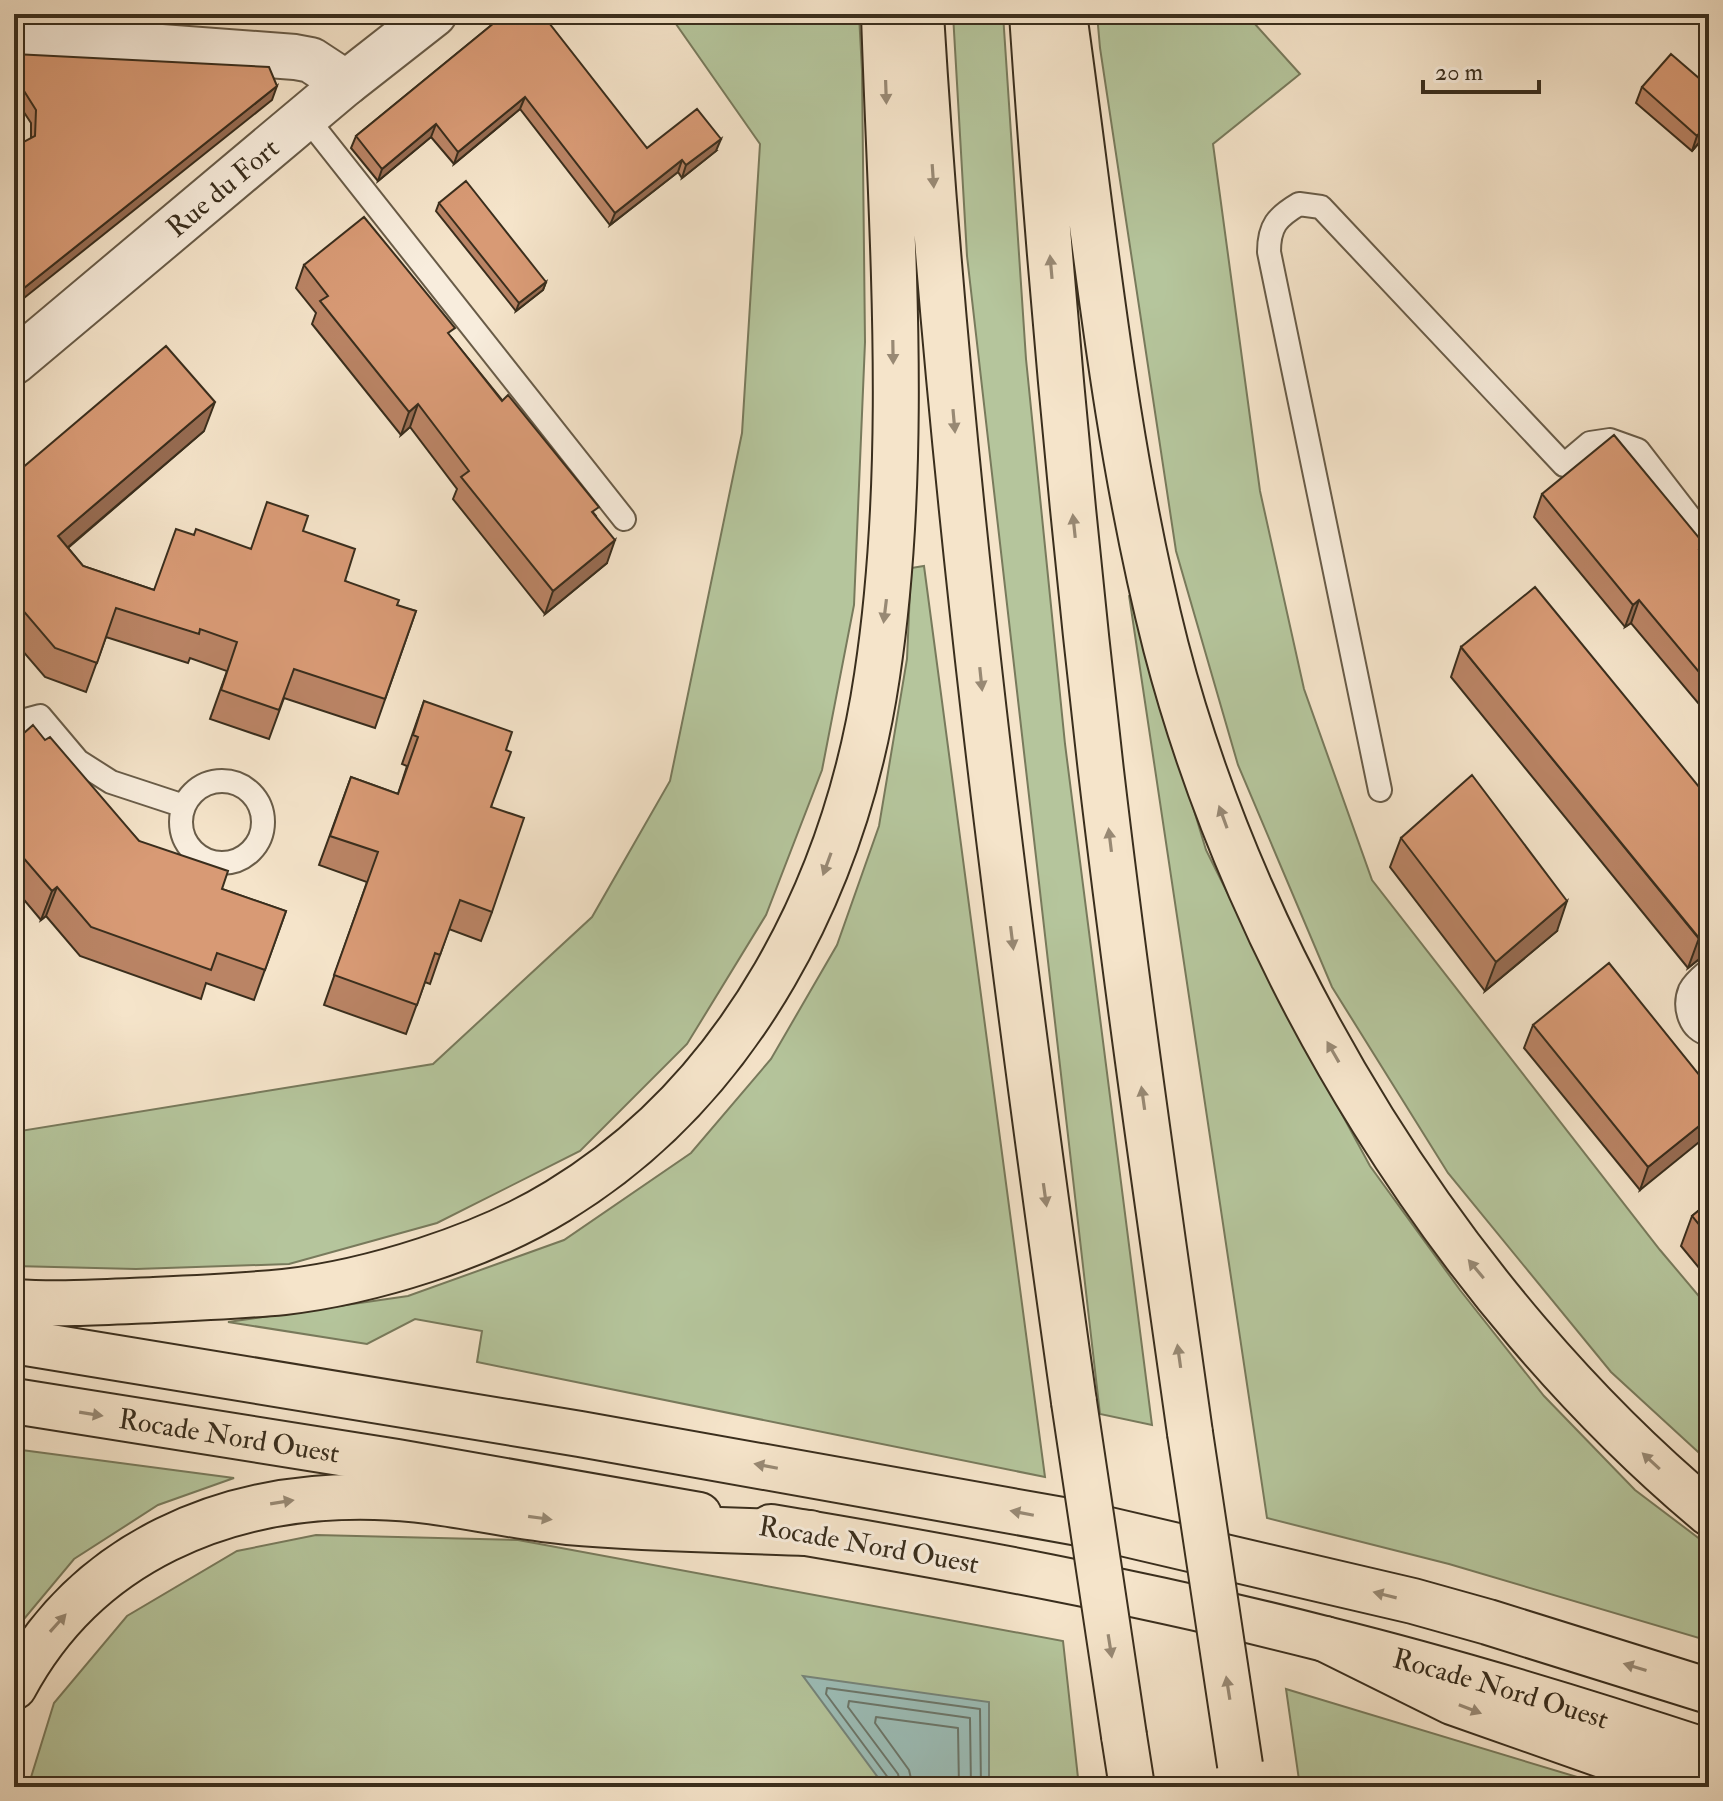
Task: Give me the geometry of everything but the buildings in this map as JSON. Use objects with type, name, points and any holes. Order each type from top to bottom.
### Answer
[{"type":"highway","points":[[14,1302],[126,1301],[289,1291],[372,1274],[437,1255],[494,1233],[556,1203],[613,1164],[674,1110],[716,1062],[755,1009],[788,955],[819,888],[855,777],[877,677],[888,584],[895,421],[884,14]]},
{"type":"highway","points":[[921,14],[938,247],[990,760],[1036,1133],[1132,1787]]},
{"type":"highway","points":[[1032,14],[1059,366],[1101,774],[1190,1433],[1244,1780]]},
{"type":"highway","points":[[1064,14],[1111,357],[1144,553],[1167,650],[1232,844],[1313,1016],[1372,1120],[1465,1257],[1540,1347],[1616,1429],[1709,1513]]},
{"type":"highway","name":"Rocade Nord Ouest","points":[[14,1341],[671,1449],[1079,1523],[1413,1601],[1709,1691]]},
{"type":"highway","name":"Rocade Nord Ouest","points":[[14,1401],[397,1462],[1017,1571],[1325,1639],[1454,1673],[1709,1752]]},
{"type":"highway","points":[[14,1687],[33,1654],[53,1629],[125,1562],[189,1528],[253,1507],[291,1500],[376,1497],[566,1521],[810,1533]]},
{"type":"highway","points":[[1325,1639],[1452,1702],[1693,1787]]},
{"type":"highway","points":[[1121,1787],[1124,1736]]},
{"type":"street","name":"Rue du Fort","points":[[14,362],[346,83],[434,14]]},
{"type":"street","points":[[14,36],[295,57],[311,60],[346,83]]},
{"type":"lane","points":[[306,117],[624,519]]},
{"type":"lane","points":[[1380,790],[1269,252],[1269,234],[1281,215],[1299,204],[1321,207],[1564,465],[1590,443],[1610,440],[1638,450],[1709,542]]},
{"type":"lane","points":[[14,723],[40,716],[78,761],[111,782],[184,806]]},
{"type":"lane","points":[[1709,970],[1691,988],[1687,1003],[1691,1021],[1703,1033],[1709,1034]]},
{"type":"green space","points":[[669,14],[859,14],[865,342],[854,605],[822,770],[766,915],[687,1044],[580,1151],[437,1223],[289,1264],[136,1269],[14,1266],[14,1132],[433,1064],[592,917],[670,781],[742,433],[760,144]]},
{"type":"green space","points":[[953,14],[1003,14],[1026,359],[1065,744],[1152,1425],[1100,1414],[967,256]]},
{"type":"green space","points":[[1097,14],[1246,14],[1300,74],[1213,144],[1260,491],[1304,689],[1372,880],[1660,1250],[1709,1308],[1709,1462],[1611,1372],[1448,1173],[1332,987],[1238,765],[1176,551]]},
{"type":"green space","points":[[924,566],[1045,1477],[477,1362],[482,1331],[415,1319],[367,1344],[228,1322],[408,1296],[564,1240],[691,1153],[771,1059],[837,945],[879,826],[907,659],[911,568]]},
{"type":"green space","points":[[1129,595],[1206,850],[1287,1013],[1370,1166],[1460,1290],[1544,1396],[1635,1490],[1709,1546],[1709,1641],[1449,1564],[1267,1518]]},
{"type":"green space","points":[[14,1449],[234,1478],[158,1505],[74,1559],[14,1631]]},
{"type":"green space","points":[[316,1535],[518,1540],[1063,1641],[1079,1787],[28,1787],[54,1703],[127,1616],[237,1551]]},
{"type":"green space","points":[[1286,1689],[1587,1780],[1604,1787],[1300,1787]]},
{"type":"water","points":[[803,1676],[989,1702],[989,1787],[885,1787]]}]
